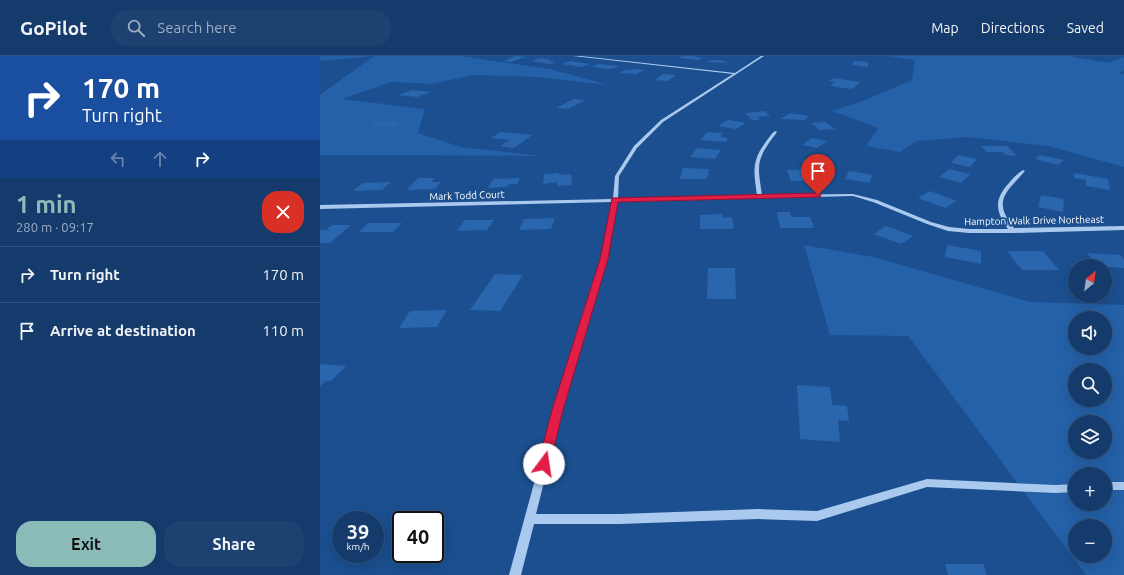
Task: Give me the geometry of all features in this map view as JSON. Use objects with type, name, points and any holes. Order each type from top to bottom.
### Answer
[{"type":"street","points":[[574,56],[734,73]]},
{"type":"street","points":[[515,575],[558,410],[604,259],[615,200],[617,176],[628,157],[644,138],[662,121],[734,73],[763,56]]},
{"type":"street","points":[[760,196],[755,165],[758,154],[775,132]]},
{"type":"street","points":[[1013,230],[1005,222],[999,205],[1005,188],[1023,171]]},
{"type":"street","name":"Hampton Walk Drive Northeast","points":[[615,200],[853,195],[875,201],[929,223],[948,229],[969,231],[1124,228]]},
{"type":"street","name":"Mark Todd Court","points":[[320,207],[615,200]]},
{"type":"street","points":[[530,519],[620,520],[758,514],[817,516],[927,484],[1068,488]]},
{"type":"street","points":[[1112,486],[1124,486]]},
{"type":"shaded area","points":[[320,56],[374,56],[320,61]]},
{"type":"shaded area","points":[[374,56],[460,56],[550,69],[608,85],[538,77],[473,75],[431,84],[391,82],[342,99],[425,109],[418,133],[461,147],[541,156],[320,155],[320,95]]},
{"type":"shaded area","points":[[889,56],[1068,56],[1109,63],[1124,57],[1124,70],[1119,73],[1124,74],[1124,167],[1049,146],[967,137],[917,141],[900,152],[866,146],[878,128],[832,111],[865,100],[912,80],[915,60]]},
{"type":"shaded area","points":[[804,245],[873,257],[1030,302],[1124,305],[1124,575],[1086,575],[1077,563],[1112,563],[1112,519],[1068,519],[1068,551],[908,336],[830,335]]},
{"type":"building","points":[[515,56],[526,57],[510,62],[504,61]]},
{"type":"building","points":[[683,56],[702,58],[697,60],[678,58]]},
{"type":"building","points":[[541,58],[556,62],[550,64],[532,61]]},
{"type":"building","points":[[719,60],[728,62],[706,62]]},
{"type":"building","points":[[570,61],[590,64],[581,67],[562,64]]},
{"type":"building","points":[[853,61],[868,62],[868,67],[853,65]]},
{"type":"building","points":[[598,64],[619,66],[611,69],[591,67]]},
{"type":"building","points":[[625,70],[644,70],[637,74],[619,73]]},
{"type":"building","points":[[663,74],[676,75],[668,81],[655,80]]},
{"type":"building","points":[[833,78],[861,82],[852,89],[830,86],[835,82],[829,81]]},
{"type":"building","points":[[412,90],[431,92],[417,97],[398,95]]},
{"type":"building","points":[[574,99],[585,100],[568,109],[556,108]]},
{"type":"building","points":[[765,111],[770,116],[758,117],[760,120],[752,120],[745,113]]},
{"type":"building","points":[[790,113],[809,116],[804,120],[780,119]]},
{"type":"building","points":[[728,120],[746,123],[736,129],[718,126]]},
{"type":"building","points":[[377,122],[400,122],[394,127],[370,127]]},
{"type":"building","points":[[826,122],[835,129],[820,130],[811,123]]},
{"type":"building","points":[[500,132],[532,135],[514,148],[500,146],[510,140],[491,138]]},
{"type":"building","points":[[707,132],[723,133],[720,137],[728,138],[726,142],[701,140]]},
{"type":"building","points":[[812,138],[827,141],[817,148],[802,145]]},
{"type":"building","points":[[981,146],[1007,146],[1017,156],[1005,155],[1002,152],[987,152]]},
{"type":"building","points":[[697,148],[721,150],[715,159],[690,157]]},
{"type":"building","points":[[958,155],[977,159],[970,167],[951,163]]},
{"type":"building","points":[[1040,155],[1064,160],[1058,165],[1035,159]]},
{"type":"building","points":[[683,168],[709,169],[707,179],[680,179]]},
{"type":"building","points":[[815,169],[818,177],[803,177],[804,181],[791,181],[787,170]]},
{"type":"building","points":[[949,169],[970,174],[961,183],[939,177]]},
{"type":"building","points":[[849,171],[873,175],[869,183],[845,179]]},
{"type":"building","points":[[559,173],[559,175],[571,174],[572,185],[557,186],[557,182],[543,184],[544,174]]},
{"type":"building","points":[[1074,173],[1108,179],[1110,190],[1086,186],[1086,180],[1074,178]]},
{"type":"building","points":[[418,178],[435,178],[431,182],[441,182],[435,189],[407,190]]},
{"type":"building","points":[[520,178],[517,184],[509,184],[507,187],[488,188],[493,179]]},
{"type":"building","points":[[391,182],[382,190],[353,191],[363,183]]},
{"type":"building","points":[[930,191],[957,201],[945,208],[918,198]]},
{"type":"building","points":[[1041,195],[1064,199],[1063,212],[1038,207]]},
{"type":"building","points":[[777,212],[790,212],[791,217],[810,217],[814,228],[780,228]]},
{"type":"building","points":[[723,214],[723,218],[732,217],[734,229],[700,229],[700,215]]},
{"type":"building","points":[[555,218],[551,229],[519,230],[524,219]]},
{"type":"building","points":[[465,220],[494,220],[487,230],[457,231]]},
{"type":"building","points":[[368,223],[402,223],[393,232],[359,232]]},
{"type":"building","points":[[332,225],[351,225],[330,243],[320,243],[320,230],[326,230]]},
{"type":"building","points":[[886,226],[913,236],[901,244],[874,234]]},
{"type":"building","points":[[947,245],[981,251],[981,264],[945,257]]},
{"type":"building","points":[[1007,251],[1043,251],[1059,270],[1022,270]]},
{"type":"building","points":[[1087,253],[1120,255],[1124,259],[1124,268],[1112,267],[1112,259],[1092,259]]},
{"type":"building","points":[[708,268],[735,268],[736,299],[707,299]]},
{"type":"building","points":[[495,274],[523,275],[500,311],[470,310]]},
{"type":"building","points":[[447,310],[437,327],[399,328],[410,311]]},
{"type":"building","points":[[320,364],[346,366],[331,381],[325,381],[320,386]]},
{"type":"building","points":[[797,385],[830,387],[832,405],[847,406],[849,421],[838,420],[840,442],[800,439]]},
{"type":"building","points":[[945,564],[983,564],[987,575],[948,575]]},
{"type":"route","points":[[544,464],[558,410],[604,259],[615,200],[818,195]]}]
